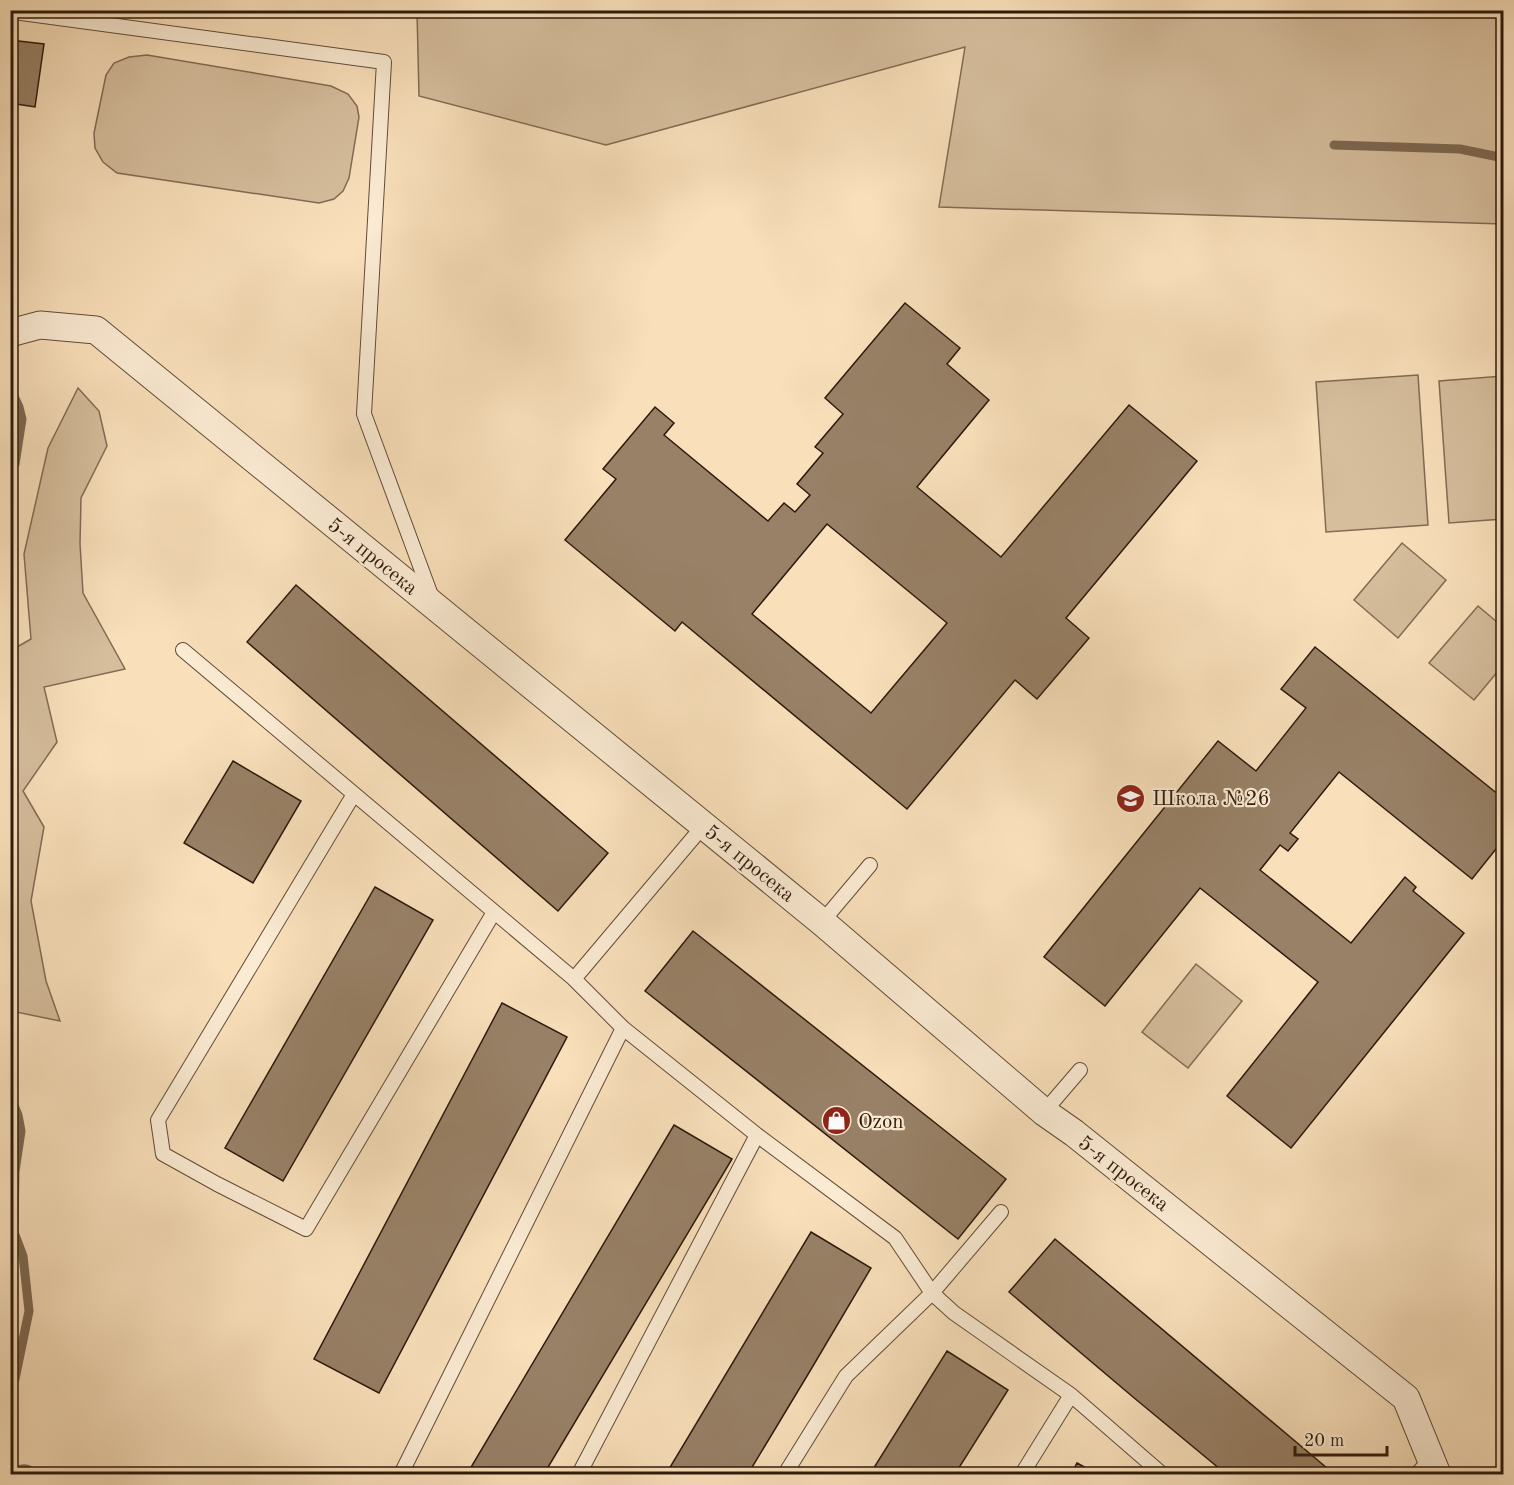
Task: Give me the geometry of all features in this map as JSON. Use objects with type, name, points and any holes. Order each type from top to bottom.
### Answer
[{"type":"street","name":"5-я просека","points":[[10,333],[40,325],[96,330],[822,922],[1044,1112],[1074,1133],[1406,1398],[1428,1469]]},
{"type":"lane","points":[[12,10],[384,62],[364,414],[435,606]]},
{"type":"lane","points":[[183,650],[574,979],[622,1028],[895,1238],[932,1293],[954,1313],[1071,1395],[1162,1474]]},
{"type":"lane","points":[[354,794],[158,1120],[163,1154],[306,1229],[494,912]]},
{"type":"lane","points":[[574,979],[704,825]]},
{"type":"lane","points":[[822,922],[870,865]]},
{"type":"lane","points":[[401,1474],[622,1028]]},
{"type":"lane","points":[[1044,1112],[1080,1070]]},
{"type":"lane","points":[[579,1474],[758,1134]]},
{"type":"lane","points":[[785,1474],[846,1376],[932,1293],[1000,1212]]},
{"type":"lane","points":[[1022,1474],[1071,1395]]},
{"type":"shaded area","points":[[417,11],[1503,11],[1503,224],[939,207],[965,47],[606,145],[419,96]]},
{"type":"shaded area","points":[[147,55],[331,86],[348,94],[357,106],[359,117],[349,178],[343,191],[334,199],[319,203],[117,173],[103,162],[95,148],[94,133],[106,75],[114,63],[129,57]]},
{"type":"shaded area","points":[[1418,375],[1428,525],[1326,532],[1316,382]]},
{"type":"shaded area","points":[[1503,376],[1503,519],[1449,523],[1439,381]]},
{"type":"shaded area","points":[[78,388],[99,411],[107,446],[81,498],[80,544],[83,593],[125,669],[44,687],[57,742],[23,791],[44,827],[31,901],[46,981],[60,1021],[11,1011],[10,651],[31,639],[24,554],[48,448]]},
{"type":"shaded area","points":[[1402,543],[1446,580],[1398,638],[1354,600]]},
{"type":"shaded area","points":[[1478,606],[1503,627],[1504,664],[1474,700],[1429,663]]},
{"type":"shaded area","points":[[1196,964],[1242,1001],[1188,1068],[1142,1032]]},
{"type":"building","points":[[10,40],[44,44],[35,107],[10,103]]},
{"type":"building","points":[[905,303],[960,348],[947,364],[989,400],[917,487],[1001,557],[1129,405],[1197,461],[1066,618],[1089,638],[1037,699],[1015,680],[907,809],[682,622],[675,631],[565,540],[616,479],[603,469],[655,407],[674,423],[664,435],[768,521],[784,503],[795,512],[810,495],[797,484],[823,453],[815,447],[843,414],[825,398]],"holes":[[[827,524],[947,623],[871,713],[752,614]]]},
{"type":"building","points":[[296,585],[608,853],[558,911],[247,642]]},
{"type":"building","points":[[1315,647],[1504,799],[1504,839],[1472,879],[1339,772],[1290,833],[1298,839],[1288,851],[1280,845],[1260,870],[1351,943],[1405,877],[1416,887],[1413,891],[1464,933],[1291,1148],[1227,1096],[1318,982],[1200,888],[1105,1006],[1044,957],[1218,741],[1256,771],[1306,708],[1281,689]]},
{"type":"building","points":[[233,761],[301,801],[253,883],[184,843]]},
{"type":"building","points":[[375,887],[433,920],[283,1181],[225,1148]]},
{"type":"building","points":[[693,931],[1006,1179],[958,1239],[645,991]]},
{"type":"building","points":[[502,1003],[567,1037],[379,1393],[314,1359]]},
{"type":"building","points":[[674,1125],[732,1159],[544,1474],[467,1474]]},
{"type":"building","points":[[811,1232],[871,1268],[810,1371],[748,1474],[666,1474]]},
{"type":"building","points":[[1055,1239],[1334,1474],[1226,1474],[1133,1397],[1009,1292]]},
{"type":"building","points":[[947,1351],[1008,1390],[955,1474],[870,1474]]},
{"type":"building","points":[[1077,1463],[1097,1474],[1071,1474]]},
{"type":"waterway","points":[[1334,145],[1460,149],[1504,158]]},
{"type":"waterway","points":[[10,388],[22,419],[15,464],[10,472]]},
{"type":"waterway","points":[[10,1096],[18,1115],[21,1131],[15,1171],[14,1232],[23,1256],[29,1311],[15,1379],[10,1389]]},
{"type":"waterway","points":[[13,1474],[24,1469],[35,1474]]},
{"type":"place","name":"Школа №26","points":[[1131,798]]},
{"type":"place","name":"Ozon","points":[[837,1121]]}]
